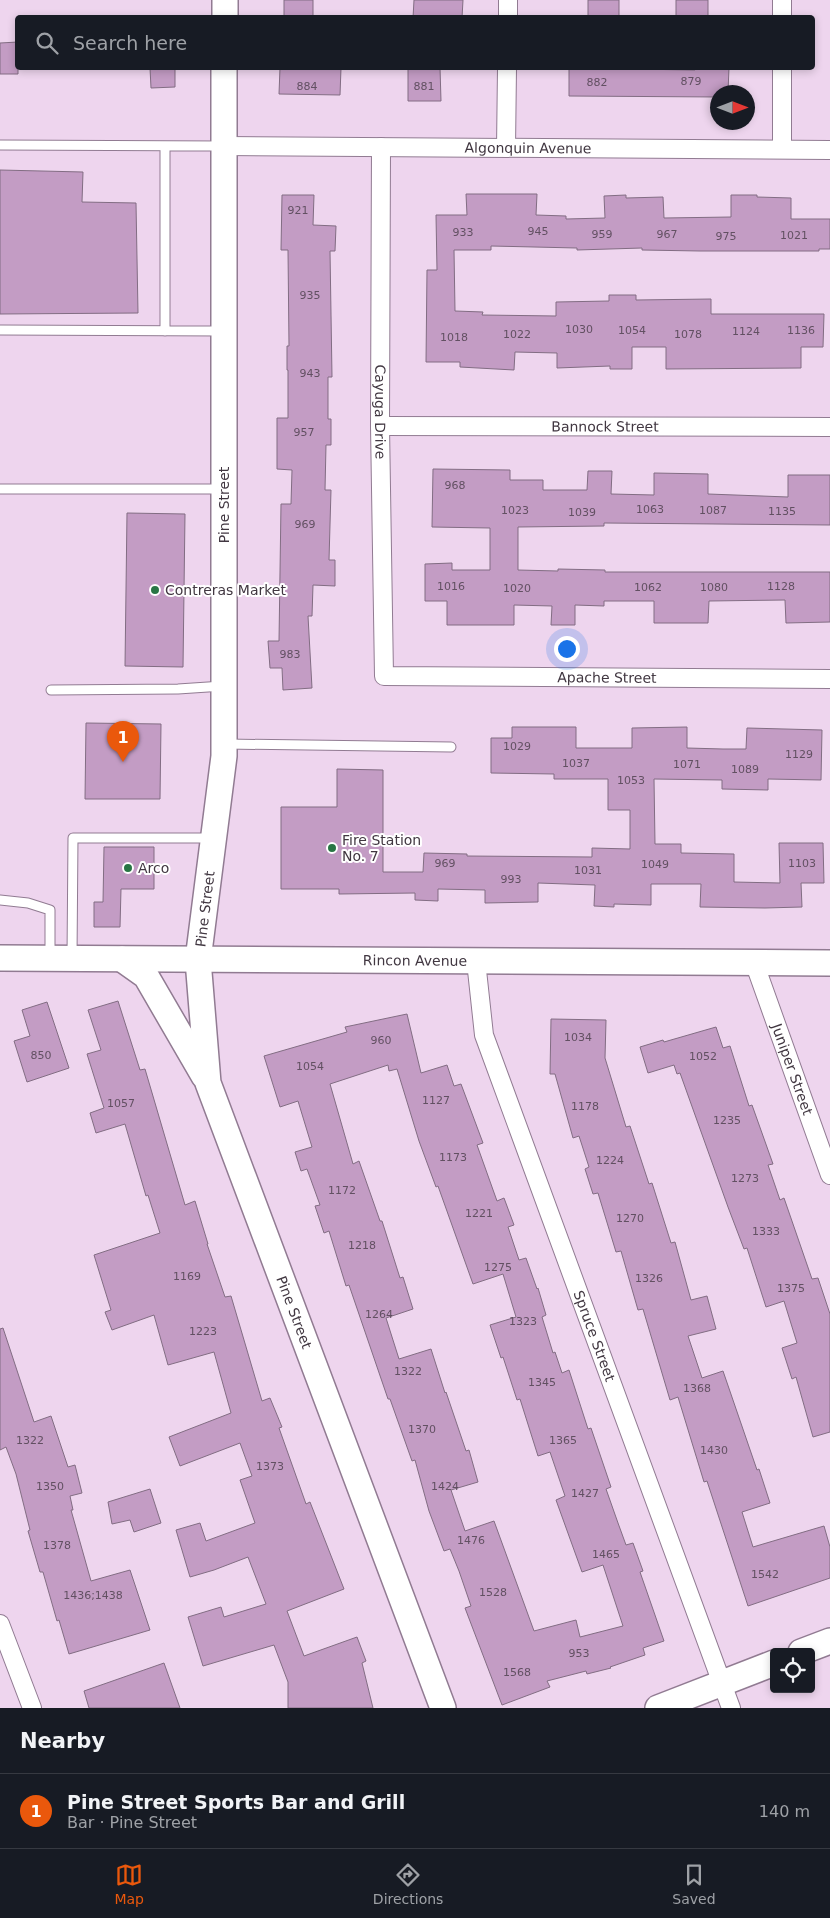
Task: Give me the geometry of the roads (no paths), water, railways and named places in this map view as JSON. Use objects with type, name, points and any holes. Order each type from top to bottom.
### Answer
[{"type":"street","points":[[224,15],[225,0]]},
{"type":"street","points":[[508,0],[508,15]]},
{"type":"street","points":[[782,0],[782,15]]},
{"type":"street","name":"Pine Street","points":[[224,70],[224,744],[198,960],[208,1083],[443,1708]]},
{"type":"street","points":[[506,148],[507,70]]},
{"type":"street","points":[[782,70],[782,149]]},
{"type":"street","name":"Algonquin Avenue","points":[[224,146],[830,150]]},
{"type":"street","name":"Cayuga Drive","points":[[381,147],[380,426],[384,676]]},
{"type":"street","name":"Bannock Street","points":[[380,426],[830,427]]},
{"type":"street","name":"Apache Street","points":[[384,676],[830,680]]},
{"type":"street","name":"Rincon Avenue","points":[[0,958],[830,963]]},
{"type":"street","points":[[122,959],[146,976],[208,1083]]},
{"type":"street","name":"Spruce Street","points":[[476,961],[484,1034],[731,1708]]},
{"type":"street","name":"Juniper Street","points":[[754,962],[830,1175]]},
{"type":"street","points":[[0,1624],[32,1708]]},
{"type":"street","points":[[811,1648],[830,1640]]},
{"type":"street","points":[[658,1708],[770,1665]]},
{"type":"lane","points":[[0,145],[224,146]]},
{"type":"lane","points":[[165,146],[165,331]]},
{"type":"lane","points":[[1,330],[224,332]]},
{"type":"lane","points":[[0,488],[224,489]]},
{"type":"lane","points":[[51,690],[178,689],[224,686]]},
{"type":"lane","points":[[224,744],[451,747]]},
{"type":"lane","points":[[61,959],[73,838],[214,838]]},
{"type":"lane","points":[[0,900],[28,902],[50,910],[61,959]]},
{"type":"place","name":"Contreras Market","points":[[155,590]]},
{"type":"place","name":"Pine Street Sports Bar and Grill","points":[[123,762]]},
{"type":"place","name":"Fire Station No. 7","points":[[332,848]]},
{"type":"place","name":"Arco","points":[[128,868]]}]
